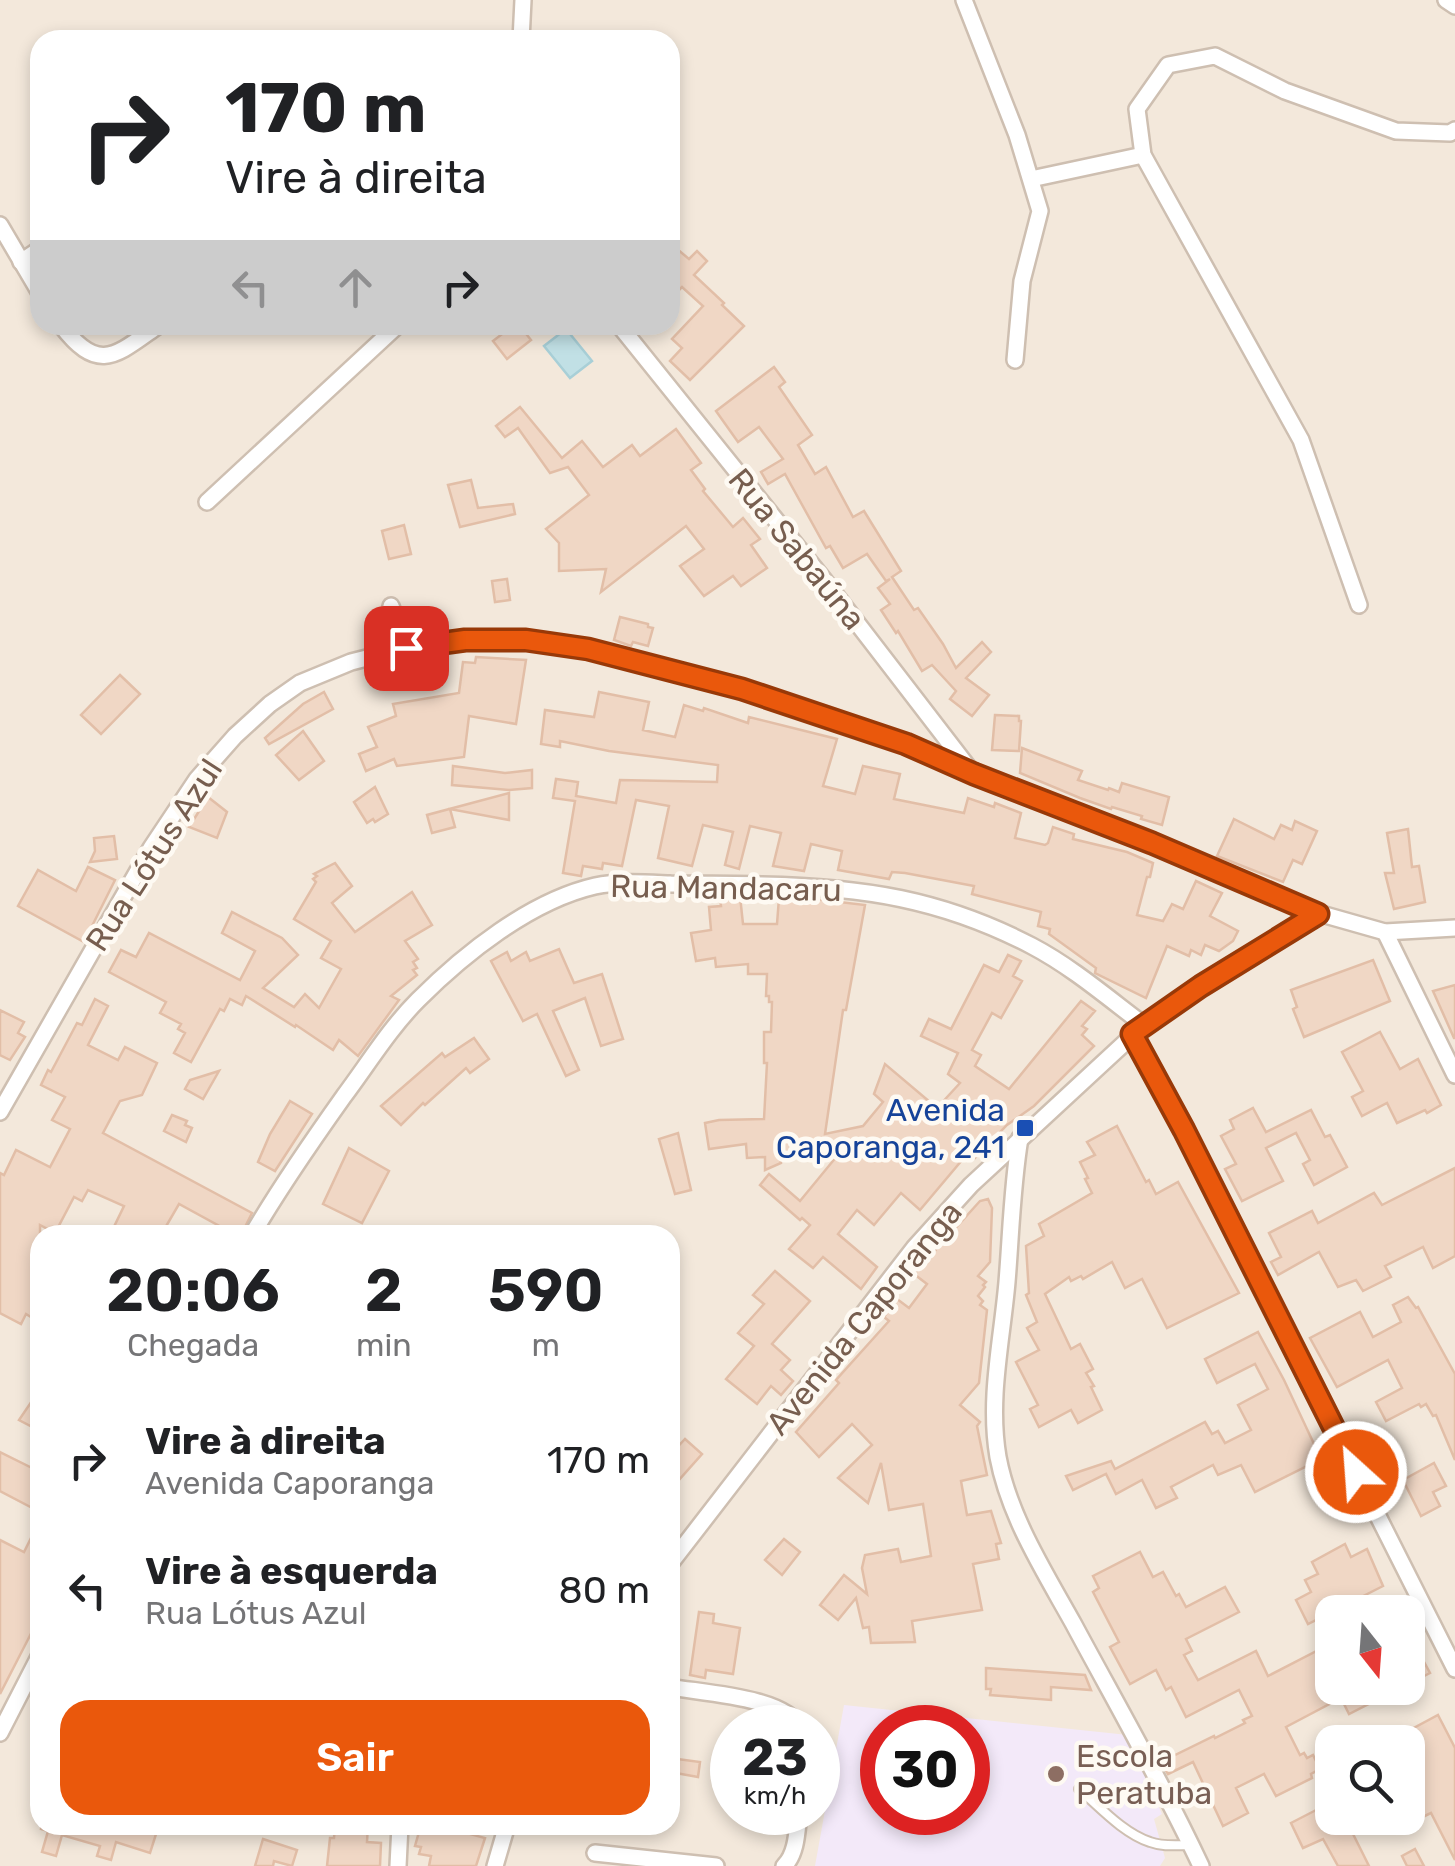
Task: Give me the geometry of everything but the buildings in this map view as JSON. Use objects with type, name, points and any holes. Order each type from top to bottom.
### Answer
[{"type":"street","points":[[521,30],[522,0]]},
{"type":"street","points":[[964,0],[1017,135],[1040,211],[1022,281],[1015,360]]},
{"type":"street","points":[[1446,0],[1455,6]]},
{"type":"street","points":[[1359,606],[1301,440],[1143,155],[1137,109],[1168,65],[1215,56],[1285,92],[1396,131],[1455,130]]},
{"type":"street","points":[[1031,180],[1143,155]]},
{"type":"street","points":[[0,225],[30,276]]},
{"type":"street","points":[[21,262],[30,255]]},
{"type":"street","points":[[69,335],[87,353],[98,357],[112,355],[145,335]]},
{"type":"street","points":[[207,502],[387,335]]},
{"type":"street","name":"Rua Sabaúna","points":[[627,335],[974,774]]},
{"type":"street","points":[[391,606],[406,648]]},
{"type":"street","name":"Rua Lótus Azul","points":[[0,1112],[7,1083],[151,848],[197,780],[235,736],[300,683],[351,662],[406,648],[465,640],[526,640],[588,649],[742,689],[906,744],[1318,914],[1385,932],[1455,928]]},
{"type":"street","name":"Rua Mandacaru","points":[[258,1225],[318,1133],[416,1002],[467,956],[511,925],[552,901],[596,886],[800,886],[904,898],[990,926],[1035,947],[1078,975],[1138,1030]]},
{"type":"street","name":"Avenida Caporanga","points":[[680,1551],[914,1248],[971,1185],[1138,1030],[1318,914]]},
{"type":"street","points":[[1385,932],[1455,1075]]},
{"type":"street","points":[[1138,1030],[1193,1148],[1455,1669]]},
{"type":"street","points":[[1020,1138],[994,1420],[998,1458],[1036,1555],[1176,1812],[1200,1866]]},
{"type":"street","points":[[0,1733],[30,1674]]},
{"type":"street","points":[[680,1689],[771,1705]]},
{"type":"street","points":[[398,1866],[400,1835]]},
{"type":"street","points":[[495,1866],[503,1835]]},
{"type":"street","points":[[784,1866],[789,1862],[795,1835]]},
{"type":"street","points":[[595,1853],[716,1866]]},
{"type":"lane","points":[[1079,1789],[1153,1844],[1191,1844]]},
{"type":"shaded area","points":[[0,0],[1455,0],[1455,1866],[0,1866]]},
{"type":"shaded area","name":"Escola Peratuba","points":[[844,1705],[860,1707],[860,1835],[990,1835],[990,1720],[1128,1735],[1162,1814],[1154,1819],[1165,1858],[1160,1866],[815,1866],[821,1835],[840,1835],[840,1727]]},
{"type":"water","points":[[558,335],[571,335],[592,361],[570,378],[544,346]]},
{"type":"place","name":"Avenida Caporanga, 241","points":[[1025,1128]]},
{"type":"place","name":"Escola Peratuba","points":[[1056,1774]]},
{"type":"route","points":[[406,648],[465,640],[526,640],[588,649],[742,689],[906,744],[1318,914],[1132,1034],[1356,1472]]}]
